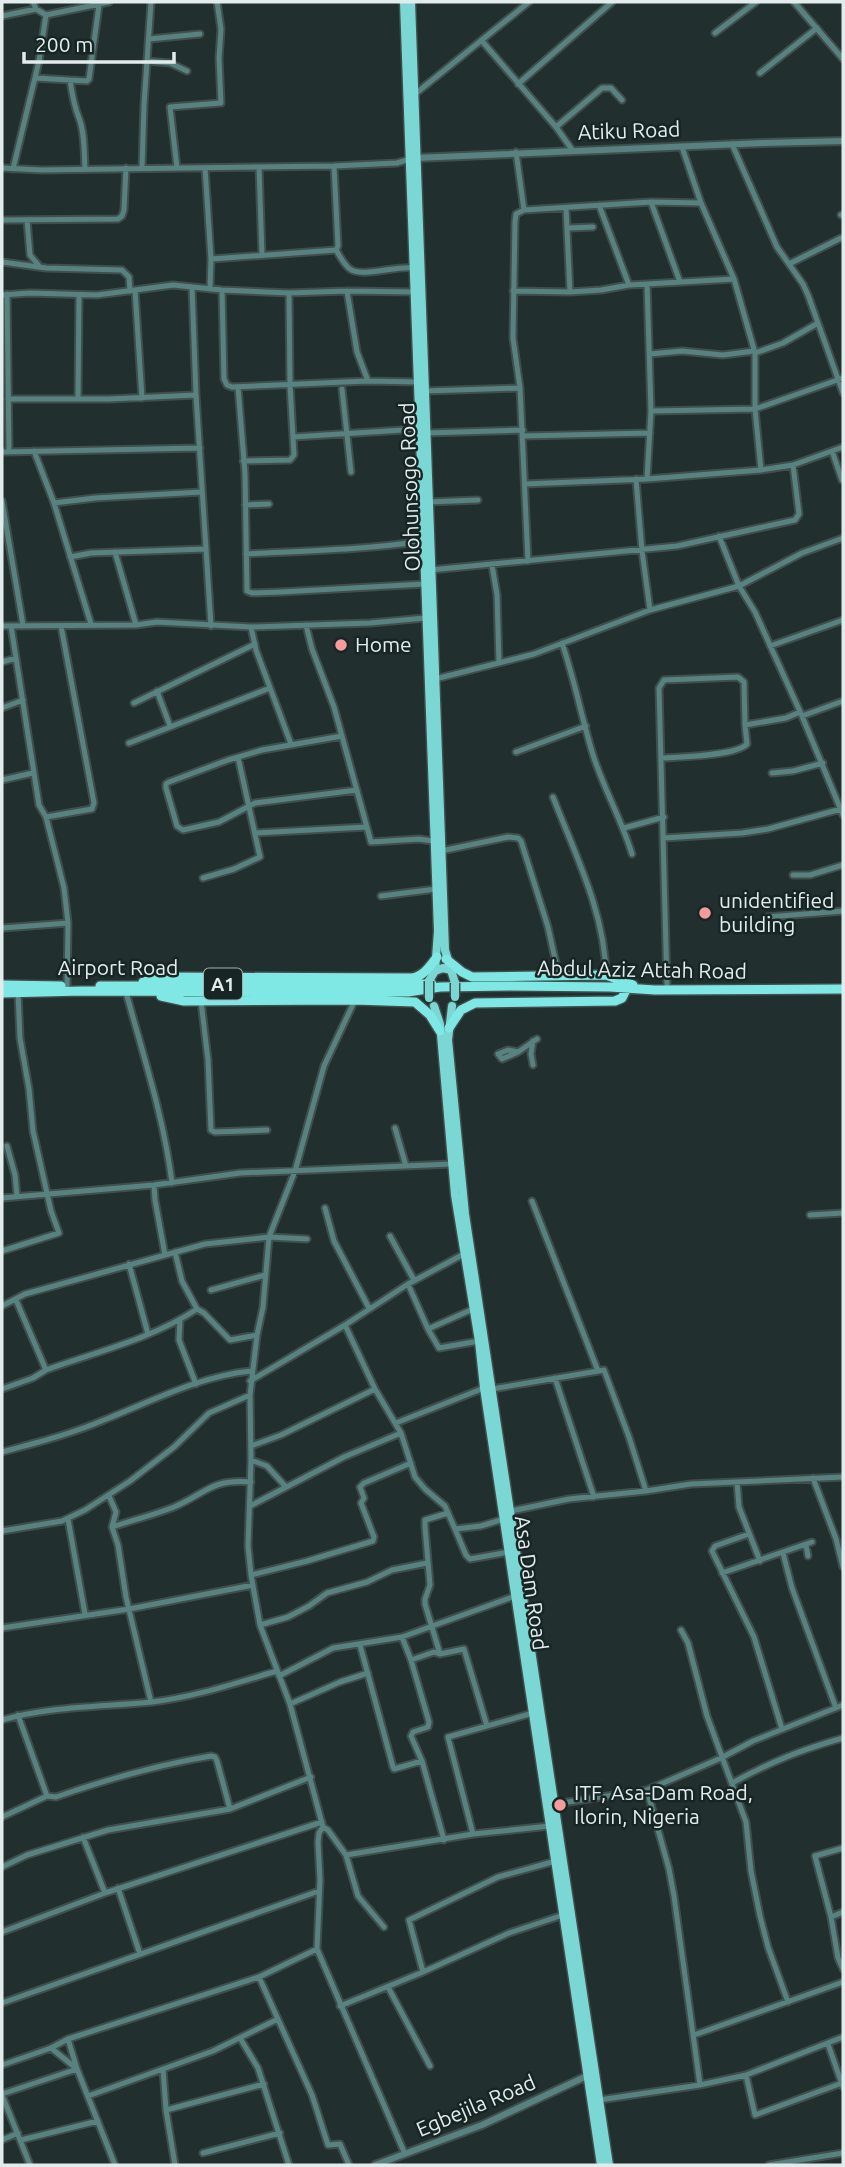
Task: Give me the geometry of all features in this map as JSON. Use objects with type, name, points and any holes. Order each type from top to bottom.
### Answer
[{"type":"highway","points":[[417,977],[441,958],[472,977]]},
{"type":"highway","points":[[449,980],[472,977],[606,975],[630,987],[622,998],[615,1001],[454,1002]]},
{"type":"highway","points":[[132,990],[160,978],[431,976]]},
{"type":"highway","name":"Abdul Aziz Attah Road","points":[[449,980],[655,990],[843,988]]},
{"type":"highway","name":"Airport Road","points":[[2,993],[132,990],[408,992],[449,980]]},
{"type":"highway","name":"Airport Road","points":[[2,985],[132,990]]},
{"type":"highway","name":"Abdul Aziz Attah Road","points":[[630,987],[667,985],[843,988]]},
{"type":"highway","points":[[132,990],[184,1001],[431,1001]]},
{"type":"highway","points":[[415,1002],[444,1030],[461,1010],[475,1003]]},
{"type":"main road","name":"Olohunsogo Road","points":[[404,2],[424,391],[422,431],[425,618],[441,851],[441,958],[431,976],[431,1001]]},
{"type":"main road","name":"Olohunsogo Road","points":[[411,2],[414,95],[413,268],[417,382],[428,502],[435,679],[433,841],[441,958],[449,980]]},
{"type":"main road","points":[[431,976],[443,968],[449,980]]},
{"type":"main road","name":"Asa Dam Road","points":[[449,980],[454,1002],[444,1030],[452,1164],[473,1309],[483,1353]]},
{"type":"main road","points":[[431,1001],[442,1009],[454,1002]]},
{"type":"main road","name":"Asa Dam Road","points":[[431,1001],[444,1030],[460,1181],[515,1595],[533,1713],[555,1804],[609,2165]]},
{"type":"main road","name":"Asa Dam Road","points":[[488,1389],[511,1511],[544,1758],[550,1826],[601,2165]]},
{"type":"street","points":[[33,2],[36,9],[46,15],[110,2]]},
{"type":"street","points":[[142,168],[151,2]]},
{"type":"street","points":[[177,168],[170,107],[221,103],[221,29],[217,2]]},
{"type":"street","points":[[414,95],[530,2]]},
{"type":"street","points":[[518,84],[612,2]]},
{"type":"street","points":[[715,33],[756,2]]},
{"type":"street","points":[[794,2],[843,59]]},
{"type":"street","points":[[35,78],[87,81],[90,77],[99,5]]},
{"type":"street","points":[[2,16],[36,9]]},
{"type":"street","points":[[13,169],[35,78],[46,15]]},
{"type":"street","points":[[760,73],[817,28]]},
{"type":"street","points":[[149,39],[200,34]]},
{"type":"street","points":[[482,41],[556,127],[573,151]]},
{"type":"street","points":[[147,61],[170,63],[187,71]]},
{"type":"street","points":[[70,80],[83,138],[85,169]]},
{"type":"street","points":[[556,127],[602,88],[611,88],[622,100]]},
{"type":"street","name":"Atiku Road","points":[[414,158],[843,141]]},
{"type":"street","points":[[732,144],[777,247],[803,284],[841,379],[843,393]]},
{"type":"street","points":[[682,147],[701,203],[734,279],[755,352],[755,409],[761,470]]},
{"type":"street","points":[[516,152],[524,210]]},
{"type":"street","points":[[2,168],[334,166],[397,163],[414,158]]},
{"type":"street","points":[[334,166],[336,250]]},
{"type":"street","points":[[259,167],[262,256]]},
{"type":"street","points":[[2,220],[118,219],[124,210],[126,168]]},
{"type":"street","points":[[205,168],[211,259],[210,289]]},
{"type":"street","points":[[651,202],[680,282]]},
{"type":"street","points":[[528,561],[520,388],[513,338],[516,214],[524,210],[599,205],[701,203]]},
{"type":"street","points":[[599,205],[629,285]]},
{"type":"street","points":[[566,208],[570,292]]},
{"type":"street","points":[[27,220],[30,255],[40,267]]},
{"type":"street","points":[[568,228],[593,227]]},
{"type":"street","points":[[789,264],[841,239]]},
{"type":"street","points":[[336,250],[347,266],[356,272],[413,268]]},
{"type":"street","points":[[211,259],[336,250]]},
{"type":"street","points":[[22,265],[30,255]]},
{"type":"street","points":[[2,262],[40,267],[122,270],[129,277],[133,290],[142,398]]},
{"type":"street","points":[[513,291],[570,292],[629,285],[734,279]]},
{"type":"street","points":[[647,284],[651,411],[647,479]]},
{"type":"street","points":[[200,448],[5,452],[8,400],[5,294],[79,295],[173,285],[289,293],[414,292]]},
{"type":"street","points":[[192,288],[211,625]]},
{"type":"street","points":[[222,290],[227,385],[239,387],[417,382]]},
{"type":"street","points":[[347,291],[358,352],[368,382]]},
{"type":"street","points":[[243,461],[290,460],[294,455],[289,293]]},
{"type":"street","points":[[78,398],[79,295]]},
{"type":"street","points":[[650,355],[682,351],[723,355],[755,352],[783,343],[818,323]]},
{"type":"street","points":[[651,411],[755,409],[841,379]]},
{"type":"street","points":[[239,387],[247,591],[252,593],[424,584]]},
{"type":"street","points":[[424,391],[520,388]]},
{"type":"street","points":[[342,389],[351,472]]},
{"type":"street","points":[[8,400],[196,396]]},
{"type":"street","points":[[293,437],[422,431],[650,433]]},
{"type":"street","points":[[525,484],[647,479],[761,470],[793,465],[843,447]]},
{"type":"street","points":[[34,451],[54,503],[91,624]]},
{"type":"street","points":[[832,452],[842,480]]},
{"type":"street","points":[[430,570],[642,551],[795,520],[798,517],[799,499],[793,465]]},
{"type":"street","points":[[636,479],[650,610]]},
{"type":"street","points":[[54,503],[202,492]]},
{"type":"street","points":[[428,502],[478,500]]},
{"type":"street","points":[[2,501],[23,625]]},
{"type":"street","points":[[245,505],[269,504]]},
{"type":"street","points":[[664,838],[742,833],[842,812],[823,762],[755,612],[739,586],[719,536]]},
{"type":"street","points":[[435,679],[534,654],[650,610],[739,586],[802,553],[843,538]]},
{"type":"street","points":[[246,554],[369,548],[423,541]]},
{"type":"street","points":[[70,556],[205,548]]},
{"type":"street","points":[[115,552],[136,625]]},
{"type":"street","points":[[492,565],[497,595],[499,663]]},
{"type":"street","points":[[2,626],[136,625],[157,622],[251,627],[370,623],[425,618]]},
{"type":"street","points":[[770,646],[843,620]]},
{"type":"street","points":[[306,625],[312,649],[328,688],[371,842],[419,839],[433,841]]},
{"type":"street","points":[[11,626],[39,804],[46,817],[64,888],[68,923],[67,986]]},
{"type":"street","points":[[46,817],[92,809],[94,803],[61,626]]},
{"type":"street","points":[[251,627],[290,744]]},
{"type":"street","points":[[562,643],[574,677],[593,755],[632,854]]},
{"type":"street","points":[[134,703],[255,644]]},
{"type":"street","points":[[2,662],[16,659]]},
{"type":"street","points":[[661,758],[741,750],[747,744],[742,678],[664,680],[659,688],[667,985]]},
{"type":"street","points":[[129,743],[270,688]]},
{"type":"street","points":[[157,691],[170,726]]},
{"type":"street","points":[[2,708],[23,699]]},
{"type":"street","points":[[745,725],[786,718],[843,701]]},
{"type":"street","points":[[516,752],[586,726]]},
{"type":"street","points":[[342,736],[290,744],[238,757],[169,782],[166,788],[177,826],[183,830],[219,822],[249,805],[356,790]]},
{"type":"street","points":[[203,878],[257,860],[260,853],[238,757]]},
{"type":"street","points":[[772,773],[793,771],[823,762]]},
{"type":"street","points":[[2,780],[33,773]]},
{"type":"street","points":[[553,797],[597,914],[606,975]]},
{"type":"street","points":[[624,828],[664,817]]},
{"type":"street","points":[[255,833],[366,827]]},
{"type":"street","points":[[441,851],[508,837],[521,841],[548,927],[559,977]]},
{"type":"street","points":[[793,875],[810,874],[843,865]]},
{"type":"street","points":[[381,896],[436,889]]},
{"type":"street","points":[[767,917],[843,911]]},
{"type":"street","points":[[3,928],[68,923]]},
{"type":"street","points":[[132,990],[163,1129],[172,1183]]},
{"type":"street","points":[[2,1251],[59,1233],[51,1211],[33,1131],[20,1038],[18,993]]},
{"type":"street","points":[[355,1000],[324,1066],[295,1171],[269,1237],[263,1307],[250,1381],[251,1482],[248,1546],[260,1625],[290,1704],[323,1824],[346,1855],[358,1896],[384,1927]]},
{"type":"street","points":[[201,1001],[208,1060],[209,1126],[215,1132],[267,1130]]},
{"type":"street","points":[[518,1052],[535,1040],[531,1054],[533,1065]]},
{"type":"street","points":[[395,1128],[406,1166]]},
{"type":"street","points":[[7,1146],[17,1195]]},
{"type":"street","points":[[2,1198],[154,1185],[240,1173],[452,1164]]},
{"type":"street","points":[[154,1185],[164,1255]]},
{"type":"street","points":[[532,1201],[598,1371]]},
{"type":"street","points":[[325,1208],[334,1241],[369,1308]]},
{"type":"street","points":[[810,1214],[843,1213]]},
{"type":"street","points":[[390,1236],[428,1329],[439,1348],[479,1341]]},
{"type":"street","points":[[2,1306],[25,1294],[205,1244],[269,1237],[307,1239]]},
{"type":"street","points":[[175,1252],[182,1282],[197,1309],[230,1340],[257,1335]]},
{"type":"street","points":[[250,1381],[411,1282],[464,1254]]},
{"type":"street","points":[[129,1264],[148,1334]]},
{"type":"street","points":[[211,1290],[265,1275]]},
{"type":"street","points":[[16,1300],[47,1370]]},
{"type":"street","points":[[2,1389],[148,1334],[197,1309]]},
{"type":"street","points":[[428,1329],[473,1309]]},
{"type":"street","points":[[180,1320],[179,1340],[196,1384]]},
{"type":"street","points":[[345,1325],[374,1389],[401,1433],[415,1477],[420,1485],[445,1506],[466,1555],[470,1559],[509,1552]]},
{"type":"street","points":[[2,1452],[102,1421],[196,1384],[251,1371]]},
{"type":"street","points":[[396,1423],[488,1389],[598,1371],[606,1372],[646,1491]]},
{"type":"street","points":[[555,1378],[594,1497]]},
{"type":"street","points":[[251,1446],[281,1435],[374,1389]]},
{"type":"street","points":[[2,1531],[49,1525],[68,1519],[109,1496],[174,1447],[209,1413],[250,1395]]},
{"type":"street","points":[[250,1506],[344,1457],[401,1433]]},
{"type":"street","points":[[251,1460],[267,1466],[286,1487]]},
{"type":"street","points":[[251,1575],[372,1542],[374,1537],[361,1503],[364,1498],[360,1487],[411,1463]]},
{"type":"street","points":[[511,1511],[569,1499],[691,1484],[843,1477]]},
{"type":"street","points":[[813,1478],[836,1539],[843,1567]]},
{"type":"street","points":[[112,1527],[176,1506],[223,1482],[251,1482]]},
{"type":"street","points":[[737,1482],[739,1507],[760,1561]]},
{"type":"street","points":[[109,1496],[116,1512],[112,1527],[118,1545],[125,1597],[151,1702]]},
{"type":"street","points":[[440,1654],[425,1599],[430,1585],[425,1520],[448,1513]]},
{"type":"street","points":[[68,1519],[85,1614]]},
{"type":"street","points":[[455,1529],[481,1526],[504,1519]]},
{"type":"street","points":[[749,1534],[713,1549],[754,1637],[782,1729]]},
{"type":"street","points":[[836,1539],[843,1536]]},
{"type":"street","points":[[722,1573],[809,1543],[808,1556]]},
{"type":"street","points":[[783,1553],[792,1588],[836,1708]]},
{"type":"street","points":[[260,1625],[288,1617],[327,1593],[367,1582],[392,1570],[427,1563]]},
{"type":"street","points":[[2,1628],[129,1609],[253,1585]]},
{"type":"street","points":[[2,1720],[18,1715],[75,1707],[151,1702],[191,1696],[278,1674],[333,1648],[402,1637],[515,1595]]},
{"type":"street","points":[[681,1630],[688,1643],[721,1758],[746,1822],[751,1871],[760,1916],[788,2002]]},
{"type":"street","points":[[402,1637],[429,1722],[428,1727],[411,1733],[422,1761],[444,1840]]},
{"type":"street","points":[[360,1645],[394,1769],[422,1761]]},
{"type":"street","points":[[411,1660],[435,1652],[440,1654],[464,1649],[487,1726]]},
{"type":"street","points":[[290,1704],[340,1682],[368,1674]]},
{"type":"street","points":[[555,1804],[647,1790],[753,1741],[843,1705]]},
{"type":"street","points":[[473,1834],[448,1738],[533,1713]]},
{"type":"street","points":[[18,1715],[47,1796]]},
{"type":"street","points":[[732,1783],[795,1752],[843,1738]]},
{"type":"street","points":[[2,1817],[47,1796],[57,1797],[116,1776],[162,1764],[213,1756],[217,1760],[230,1809]]},
{"type":"street","points":[[2,1867],[27,1855],[108,1830],[230,1809],[311,1777]]},
{"type":"street","points":[[647,1790],[669,1869],[700,2085]]},
{"type":"street","points":[[2,1932],[118,1888],[323,1824]]},
{"type":"street","points":[[323,1824],[318,1842],[317,1949],[405,2154]]},
{"type":"street","points":[[346,1855],[473,1834],[550,1826]]},
{"type":"street","points":[[83,1837],[105,1893]]},
{"type":"street","points":[[843,1848],[815,1856],[831,1917],[838,1958],[843,1969]]},
{"type":"street","points":[[423,1972],[409,1920],[498,1877],[556,1861]]},
{"type":"street","points":[[118,1888],[140,1954]]},
{"type":"street","points":[[2,2003],[319,1891]]},
{"type":"street","points":[[831,1917],[843,1912]]},
{"type":"street","points":[[340,2006],[509,1933],[563,1915]]},
{"type":"street","points":[[2,2064],[51,2048],[68,2039],[258,1978],[317,1949]]},
{"type":"street","points":[[258,1978],[312,2095],[328,2145],[340,2144],[349,2165]]},
{"type":"street","points":[[694,2035],[843,1982]]},
{"type":"street","points":[[388,1987],[430,2066]]},
{"type":"street","points":[[88,2096],[213,2051],[278,2020]]},
{"type":"street","points":[[599,2100],[700,2085],[746,2075],[843,2037]]},
{"type":"street","points":[[240,2038],[258,2068],[289,2165]]},
{"type":"street","points":[[68,2039],[115,2165]]},
{"type":"street","points":[[746,2075],[755,2115],[842,2085],[828,2044]]},
{"type":"street","points":[[51,2048],[77,2069]]},
{"type":"street","points":[[30,2165],[2,2097],[77,2069]]},
{"type":"street","points":[[163,2069],[166,2110],[175,2165]]},
{"type":"street","name":"Egbejila Road","points":[[375,2165],[482,2125],[589,2076]]},
{"type":"street","points":[[166,2110],[264,2084]]},
{"type":"street","points":[[2,2116],[9,2114]]},
{"type":"street","points":[[21,2140],[98,2121]]},
{"type":"street","points":[[2,2140],[18,2133]]},
{"type":"street","points":[[203,2153],[280,2133]]},
{"type":"street","points":[[769,2165],[843,2153]]},
{"type":"place","name":"Home","points":[[341,645]]},
{"type":"place","name":"unidentified building","points":[[705,913]]},
{"type":"place","name":"ITF, Asa-Dam Road, Ilorin, Nigeria","points":[[560,1805]]}]
